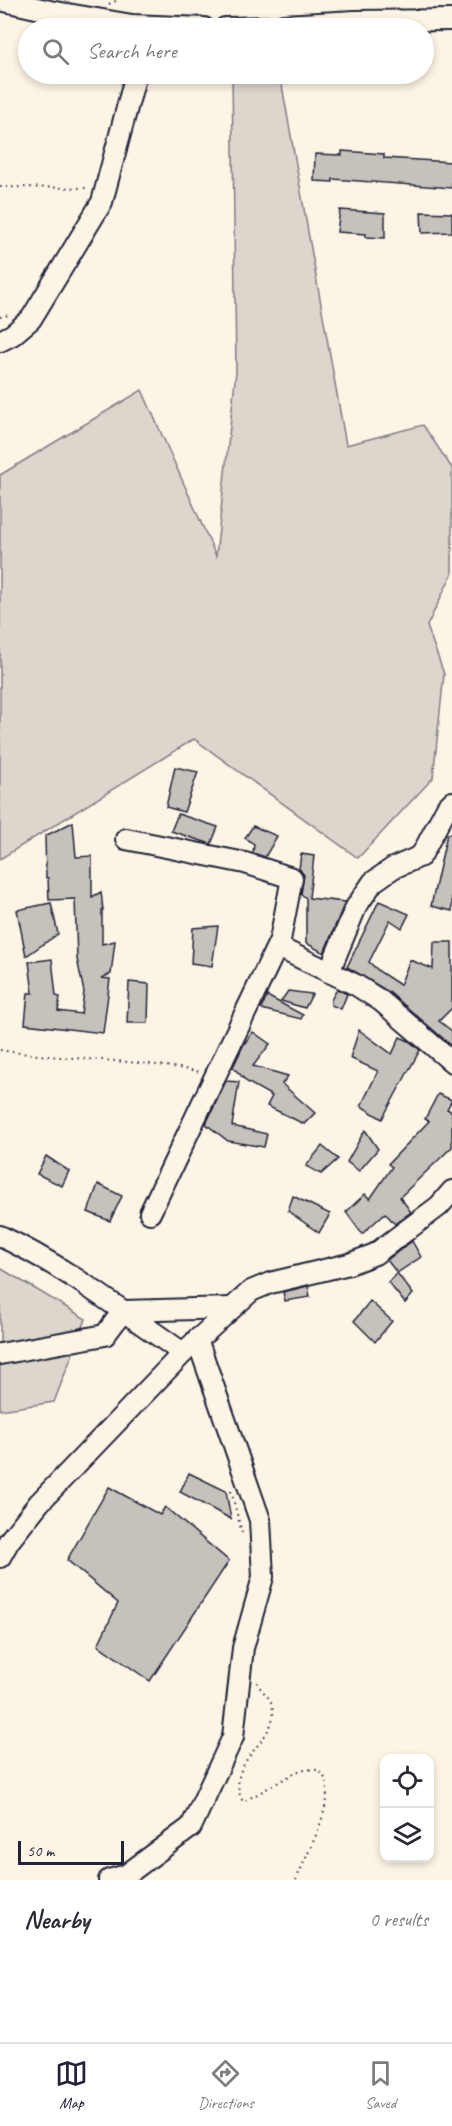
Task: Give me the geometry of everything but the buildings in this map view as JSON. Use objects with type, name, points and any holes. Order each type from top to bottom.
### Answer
[{"type":"street","points":[[0,0],[87,18]]},
{"type":"street","points":[[434,20],[452,20]]},
{"type":"street","points":[[0,341],[12,335],[31,319],[102,202],[133,84]]},
{"type":"street","points":[[329,972],[356,907],[374,882],[393,868],[421,856],[447,807],[452,802]]},
{"type":"street","points":[[126,839],[245,863],[292,878],[278,947],[150,1213]]},
{"type":"street","points":[[278,947],[356,985],[381,1001],[452,1062]]},
{"type":"street","points":[[0,1557],[9,1541],[39,1503],[197,1339],[251,1291],[270,1283],[349,1264],[375,1254],[448,1205]]},
{"type":"street","points":[[0,1236],[22,1246],[183,1353]]},
{"type":"street","points":[[123,1311],[232,1308]]},
{"type":"street","points":[[0,1354],[105,1335],[123,1311]]},
{"type":"street","points":[[110,1880],[126,1875],[191,1827],[233,1737],[243,1648],[263,1577],[260,1520],[197,1339]]},
{"type":"path","points":[[0,187],[100,188]]},
{"type":"path","points":[[0,317],[17,312]]},
{"type":"path","points":[[0,1050],[171,1065],[215,1075]]},
{"type":"shaded area","points":[[232,84],[282,84],[346,445],[423,425],[452,468],[452,574],[427,626],[444,674],[433,778],[358,858],[194,739],[0,859],[0,475],[142,390],[216,556],[236,371]]},
{"type":"shaded area","points":[[0,1268],[86,1319],[54,1402],[0,1410]]}]
